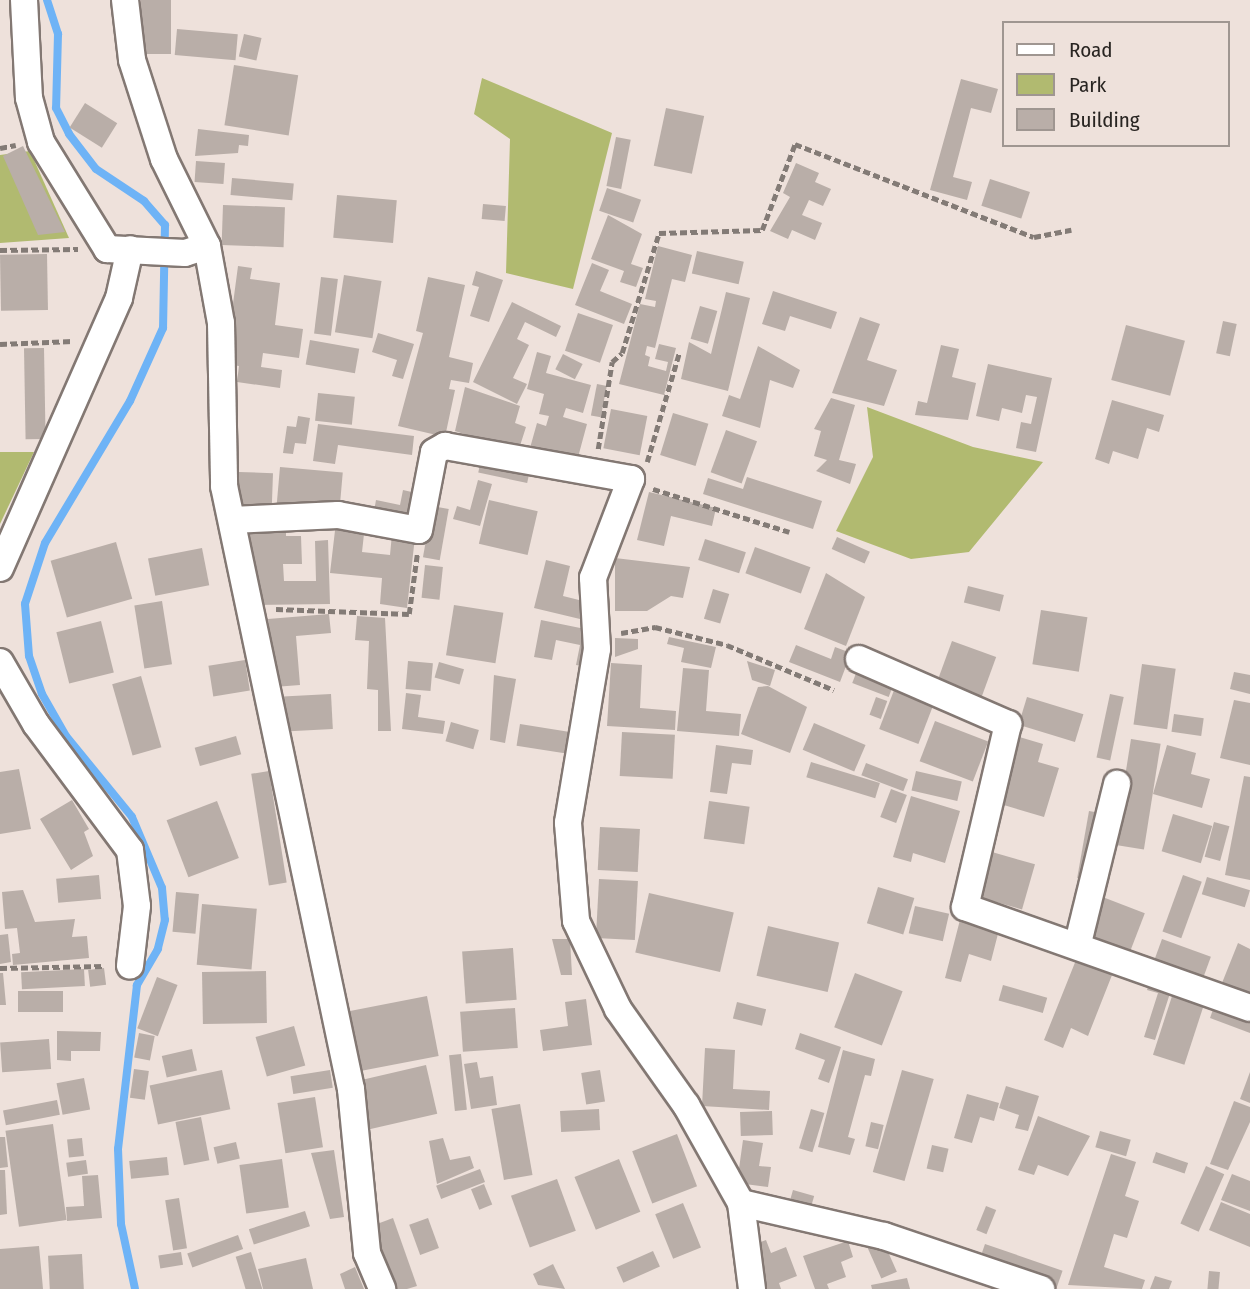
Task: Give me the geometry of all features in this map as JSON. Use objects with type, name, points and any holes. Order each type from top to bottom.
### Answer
[{"type":"street","points":[[0,568],[102,341],[119,249],[41,142],[29,98],[24,0]]},
{"type":"street","points":[[125,0],[132,60],[222,323],[218,388],[232,520],[351,1089],[367,1252],[382,1289]]},
{"type":"street","points":[[119,249],[196,249]]},
{"type":"street","points":[[232,520],[338,514],[419,530],[434,452],[445,446],[593,470],[631,479],[593,578],[596,637],[568,823],[576,921],[618,1009],[686,1105],[741,1203],[752,1289]]},
{"type":"street","points":[[859,659],[1008,724],[965,907],[1078,943],[1250,1008]]},
{"type":"street","points":[[0,662],[10,701],[130,850],[137,906],[130,966]]},
{"type":"street","points":[[1078,943],[1117,784]]},
{"type":"street","points":[[741,1203],[884,1236],[1041,1289]]},
{"type":"path","points":[[593,470],[612,362],[622,353],[659,233],[762,230],[795,144],[1034,237],[1071,230]]},
{"type":"path","points":[[0,250],[119,249]]},
{"type":"path","points":[[0,344],[102,341]]},
{"type":"path","points":[[678,353],[654,456],[631,479],[789,532]]},
{"type":"path","points":[[251,620],[273,610],[410,614],[419,530]]},
{"type":"path","points":[[596,637],[655,627],[727,645],[834,690]]},
{"type":"path","points":[[0,968],[130,966]]},
{"type":"green space","points":[[482,78],[612,133],[573,289],[506,273],[510,139],[474,114]]},
{"type":"green space","points":[[30,151],[69,238],[0,243],[0,155]]},
{"type":"green space","points":[[867,407],[973,447],[1043,462],[969,552],[911,559],[836,531],[873,457]]},
{"type":"green space","points":[[0,452],[34,452],[0,524]]},
{"type":"building","points":[[141,0],[171,0],[171,54],[141,54]]},
{"type":"building","points":[[177,29],[238,34],[236,60],[175,55]]},
{"type":"building","points":[[244,34],[262,38],[256,60],[239,56]]},
{"type":"building","points":[[234,65],[298,75],[289,135],[224,125]]},
{"type":"building","points":[[961,79],[998,89],[991,113],[971,108],[953,177],[972,182],[967,200],[930,190]]},
{"type":"building","points":[[85,103],[117,123],[102,148],[70,128]]},
{"type":"building","points":[[666,108],[704,116],[692,174],[654,166]]},
{"type":"building","points":[[198,129],[249,135],[248,146],[239,145],[238,153],[195,156]]},
{"type":"building","points":[[616,137],[631,140],[621,189],[606,186]]},
{"type":"building","points":[[23,146],[65,232],[38,235],[3,156]]},
{"type":"building","points":[[196,161],[225,163],[223,184],[195,182]]},
{"type":"building","points":[[796,163],[819,173],[815,182],[831,189],[823,206],[809,200],[802,215],[822,223],[815,240],[792,230],[788,239],[770,231],[790,197],[783,193]]},
{"type":"building","points":[[232,178],[294,183],[292,200],[231,195]]},
{"type":"building","points":[[990,179],[1030,192],[1021,219],[981,206]]},
{"type":"building","points":[[607,188],[641,200],[633,222],[599,211]]},
{"type":"building","points":[[337,195],[397,200],[393,243],[333,238]]},
{"type":"building","points":[[483,204],[506,206],[505,221],[482,219]]},
{"type":"building","points":[[223,205],[285,207],[284,247],[222,245]]},
{"type":"building","points":[[608,215],[642,234],[631,264],[643,268],[636,287],[620,282],[624,271],[591,259]]},
{"type":"building","points":[[658,246],[692,255],[685,282],[672,279],[655,348],[647,346],[645,355],[650,357],[648,366],[666,371],[668,362],[655,359],[659,344],[676,348],[664,395],[619,384],[640,304],[655,307],[656,301],[645,299]]},
{"type":"building","points":[[697,251],[744,262],[739,284],[692,273]]},
{"type":"building","points":[[47,254],[48,310],[1,311],[0,255]]},
{"type":"building","points":[[592,263],[609,270],[600,291],[632,304],[624,324],[575,305]]},
{"type":"building","points":[[238,266],[252,268],[250,279],[280,283],[275,325],[303,329],[299,358],[263,353],[261,367],[282,370],[280,388],[237,382],[239,366],[225,364]]},
{"type":"building","points":[[476,271],[503,280],[489,322],[470,316],[479,287],[472,285]]},
{"type":"building","points":[[344,275],[382,281],[372,338],[335,332]]},
{"type":"building","points":[[321,277],[338,279],[331,336],[314,334]]},
{"type":"building","points":[[428,277],[465,285],[449,357],[473,363],[469,383],[451,380],[449,389],[455,390],[445,437],[398,426],[423,333],[416,331]]},
{"type":"building","points":[[773,291],[837,312],[831,329],[790,316],[785,331],[762,324]]},
{"type":"building","points":[[726,292],[750,298],[728,391],[681,379],[689,342],[711,354]]},
{"type":"building","points":[[512,302],[561,326],[556,337],[525,322],[517,339],[529,345],[513,378],[527,384],[517,404],[473,382]]},
{"type":"building","points":[[700,306],[717,311],[708,344],[691,339]]},
{"type":"building","points":[[578,313],[613,325],[600,363],[565,351]]},
{"type":"building","points":[[860,317],[880,324],[867,360],[897,370],[884,406],[832,393]]},
{"type":"building","points":[[1223,321],[1237,324],[1230,356],[1216,353]]},
{"type":"building","points":[[1126,325],[1185,341],[1170,396],[1111,380]]},
{"type":"building","points":[[378,333],[414,344],[403,379],[392,376],[397,360],[372,352]]},
{"type":"building","points":[[310,340],[359,349],[355,373],[306,365]]},
{"type":"building","points":[[941,345],[959,349],[952,377],[976,383],[968,420],[915,415],[918,401],[927,403]]},
{"type":"building","points":[[758,346],[800,370],[793,388],[770,380],[760,428],[722,416],[729,395],[740,399]]},
{"type":"building","points":[[24,348],[44,348],[46,439],[26,439]]},
{"type":"building","points":[[537,352],[551,356],[546,373],[591,385],[583,413],[566,408],[563,417],[587,424],[577,461],[530,448],[537,423],[546,426],[549,416],[539,414],[544,394],[527,389]]},
{"type":"building","points":[[563,354],[583,364],[575,379],[555,369]]},
{"type":"building","points":[[988,364],[1052,378],[1036,452],[1016,448],[1021,422],[1031,424],[1037,397],[1026,395],[1022,413],[1002,408],[999,421],[976,416]]},
{"type":"building","points":[[597,384],[607,386],[601,417],[591,415]]},
{"type":"building","points":[[465,387],[520,406],[515,423],[526,427],[518,452],[455,431]]},
{"type":"building","points":[[318,393],[355,397],[352,425],[315,421]]},
{"type":"building","points":[[831,398],[855,405],[839,460],[856,464],[850,484],[816,471],[827,460],[814,456],[821,431],[814,429]]},
{"type":"building","points":[[1112,400],[1164,415],[1159,432],[1147,428],[1138,459],[1113,451],[1109,464],[1095,459]]},
{"type":"building","points":[[611,409],[647,416],[640,455],[603,448]]},
{"type":"building","points":[[673,413],[708,424],[696,466],[660,455]]},
{"type":"building","points":[[298,416],[310,418],[306,444],[295,443],[293,454],[283,453],[287,426],[296,427]]},
{"type":"building","points":[[318,424],[414,436],[412,455],[338,445],[335,464],[313,461]]},
{"type":"building","points":[[726,430],[757,441],[742,484],[711,472]]},
{"type":"building","points":[[482,455],[531,465],[527,483],[478,473]]},
{"type":"building","points":[[280,467],[343,472],[339,511],[277,506]]},
{"type":"building","points":[[239,472],[273,473],[272,507],[238,506]]},
{"type":"building","points":[[747,477],[822,501],[813,529],[703,494],[708,478],[743,489]]},
{"type":"building","points":[[478,480],[492,484],[480,526],[453,519],[457,506],[470,510]]},
{"type":"building","points":[[403,490],[416,493],[409,525],[373,517],[376,500],[400,505]]},
{"type":"building","points":[[649,492],[716,508],[712,526],[671,516],[664,546],[637,540]]},
{"type":"building","points":[[489,500],[538,511],[528,555],[479,544]]},
{"type":"building","points":[[432,506],[449,509],[440,560],[423,557]]},
{"type":"building","points":[[336,522],[365,525],[362,552],[390,555],[392,534],[415,537],[407,608],[380,604],[382,578],[330,573]]},
{"type":"building","points":[[286,527],[286,536],[301,536],[302,564],[283,564],[284,581],[316,581],[315,541],[328,540],[330,604],[254,605],[247,528]]},
{"type":"building","points":[[837,537],[870,552],[865,564],[832,549]]},
{"type":"building","points":[[705,539],[746,552],[739,573],[698,560]]},
{"type":"building","points":[[116,542],[132,599],[67,617],[51,561]]},
{"type":"building","points":[[755,547],[810,567],[801,593],[745,573]]},
{"type":"building","points":[[202,548],[209,585],[155,596],[148,558]]},
{"type":"building","points":[[615,558],[690,567],[683,598],[671,596],[647,611],[615,611]]},
{"type":"building","points":[[546,560],[570,566],[563,596],[583,601],[580,619],[534,608]]},
{"type":"building","points":[[425,565],[443,567],[439,600],[422,598]]},
{"type":"building","points":[[826,573],[865,597],[846,646],[804,629]]},
{"type":"building","points":[[968,586],[1004,595],[1000,611],[964,602]]},
{"type":"building","points":[[713,589],[729,594],[720,624],[704,619]]},
{"type":"building","points":[[162,601],[172,664],[144,669],[134,605]]},
{"type":"building","points":[[454,605],[503,613],[495,663],[446,655]]},
{"type":"building","points":[[1041,610],[1087,617],[1079,672],[1032,664]]},
{"type":"building","points":[[329,614],[331,633],[296,636],[300,685],[274,687],[268,619]]},
{"type":"building","points":[[357,616],[385,618],[391,731],[378,731],[378,690],[367,689],[369,641],[355,640]]},
{"type":"building","points":[[541,620],[595,631],[588,667],[576,665],[580,645],[556,640],[552,660],[534,657]]},
{"type":"building","points":[[101,621],[114,672],[69,684],[56,632]]},
{"type":"building","points":[[669,637],[716,647],[711,668],[681,662],[684,648],[667,644]]},
{"type":"building","points":[[615,638],[638,639],[638,649],[615,657]]},
{"type":"building","points":[[952,641],[996,657],[981,699],[937,683]]},
{"type":"building","points":[[796,645],[831,659],[835,647],[851,653],[840,682],[789,662]]},
{"type":"building","points":[[245,660],[250,691],[213,696],[208,666]]},
{"type":"building","points":[[408,661],[433,663],[430,691],[406,689]]},
{"type":"building","points":[[747,661],[775,670],[770,686],[752,680]]},
{"type":"building","points":[[439,662],[464,669],[460,685],[435,677]]},
{"type":"building","points":[[611,663],[642,665],[640,708],[676,711],[675,730],[607,726]]},
{"type":"building","points":[[1142,664],[1176,669],[1167,729],[1134,724]]},
{"type":"building","points":[[683,668],[709,670],[706,711],[741,714],[739,736],[677,731]]},
{"type":"building","points":[[858,668],[894,682],[889,697],[852,683]]},
{"type":"building","points":[[1234,672],[1250,675],[1250,694],[1230,689]]},
{"type":"building","points":[[494,675],[516,679],[505,743],[490,740]]},
{"type":"building","points":[[141,676],[161,747],[133,755],[112,684]]},
{"type":"building","points":[[896,685],[935,700],[918,744],[879,729]]},
{"type":"building","points":[[768,686],[807,707],[790,753],[741,734],[758,687]]},
{"type":"building","points":[[406,693],[421,695],[418,717],[445,721],[443,734],[402,729]]},
{"type":"building","points":[[331,694],[333,729],[285,731],[283,697]]},
{"type":"building","points":[[1110,694],[1124,697],[1110,760],[1096,758]]},
{"type":"building","points":[[876,697],[887,701],[881,719],[870,715]]},
{"type":"building","points":[[1027,697],[1083,714],[1075,742],[1019,725]]},
{"type":"building","points":[[1234,700],[1250,703],[1250,765],[1220,758]]},
{"type":"building","points":[[1174,714],[1204,718],[1201,736],[1171,732]]},
{"type":"building","points":[[935,721],[988,741],[973,782],[920,761]]},
{"type":"building","points":[[451,722],[479,730],[473,749],[445,741]]},
{"type":"building","points":[[814,723],[866,745],[854,772],[803,750]]},
{"type":"building","points":[[520,724],[579,733],[576,755],[517,746]]},
{"type":"building","points":[[622,732],[675,735],[673,779],[620,776]]},
{"type":"building","points":[[236,736],[241,754],[200,766],[195,748]]},
{"type":"building","points":[[1016,736],[1043,744],[1038,762],[1059,768],[1044,817],[997,803]]},
{"type":"building","points":[[1131,739],[1161,744],[1144,849],[1114,845]]},
{"type":"building","points":[[716,745],[753,750],[751,765],[732,763],[727,794],[710,792]]},
{"type":"building","points":[[1167,745],[1196,753],[1191,774],[1210,779],[1202,808],[1153,794]]},
{"type":"building","points":[[811,762],[880,783],[875,798],[806,777]]},
{"type":"building","points":[[866,763],[908,779],[903,791],[861,775]]},
{"type":"building","points":[[19,769],[31,829],[0,834],[0,772]]},
{"type":"building","points":[[269,771],[287,883],[269,885],[251,774]]},
{"type":"building","points":[[916,771],[962,782],[957,801],[912,790]]},
{"type":"building","points":[[1244,776],[1250,777],[1250,880],[1225,875]]},
{"type":"building","points":[[891,789],[907,795],[896,823],[880,817]]},
{"type":"building","points":[[911,796],[960,811],[945,863],[913,853],[911,862],[893,857]]},
{"type":"building","points":[[72,800],[89,829],[84,832],[93,856],[71,870],[40,819]]},
{"type":"building","points":[[217,801],[239,858],[188,877],[167,820]]},
{"type":"building","points":[[709,801],[750,807],[744,844],[704,839]]},
{"type":"building","points":[[1089,811],[1106,814],[1094,881],[1077,878]]},
{"type":"building","points":[[1173,814],[1212,826],[1201,863],[1162,851]]},
{"type":"building","points":[[1214,822],[1229,826],[1220,861],[1205,857]]},
{"type":"building","points":[[600,827],[640,829],[638,872],[598,870]]},
{"type":"building","points":[[985,850],[1035,864],[1022,910],[972,895]]},
{"type":"building","points":[[99,875],[101,899],[58,903],[56,879]]},
{"type":"building","points":[[1183,875],[1202,882],[1181,938],[1162,931]]},
{"type":"building","points":[[1207,877],[1250,890],[1245,907],[1202,894]]},
{"type":"building","points":[[599,879],[638,881],[635,940],[596,938]]},
{"type":"building","points":[[878,887],[914,898],[903,934],[867,923]]},
{"type":"building","points":[[23,890],[35,922],[75,919],[72,937],[87,936],[89,958],[13,965],[12,954],[20,953],[17,928],[5,929],[2,892]]},
{"type":"building","points":[[176,892],[199,894],[195,934],[173,932]]},
{"type":"building","points":[[649,893],[734,913],[720,972],[635,952]]},
{"type":"building","points":[[1100,896],[1145,913],[1128,957],[1083,940]]},
{"type":"building","points":[[202,904],[257,909],[251,970],[197,965]]},
{"type":"building","points":[[915,906],[949,914],[943,941],[909,933]]},
{"type":"building","points":[[961,916],[1000,926],[991,961],[969,954],[961,982],[945,978]]},
{"type":"building","points":[[768,926],[839,942],[828,992],[757,976]]},
{"type":"building","points":[[8,934],[11,962],[0,964],[0,935]]},
{"type":"building","points":[[552,939],[570,939],[572,975],[561,975]]},
{"type":"building","points":[[1162,939],[1211,957],[1201,984],[1152,966]]},
{"type":"building","points":[[1238,943],[1250,949],[1250,994],[1220,988]]},
{"type":"building","points":[[513,948],[517,1000],[466,1003],[462,952]]},
{"type":"building","points":[[1078,955],[1114,970],[1088,1036],[1071,1028],[1063,1048],[1044,1040]]},
{"type":"building","points":[[104,968],[106,985],[90,987],[88,970]]},
{"type":"building","points":[[84,969],[85,986],[22,989],[21,972]]},
{"type":"building","points":[[266,971],[267,1023],[203,1024],[202,972]]},
{"type":"building","points":[[0,973],[3,973],[6,1005],[0,1005]]},
{"type":"building","points":[[855,973],[903,991],[882,1045],[834,1027]]},
{"type":"building","points":[[157,977],[178,985],[158,1036],[137,1028]]},
{"type":"building","points":[[1150,981],[1172,987],[1155,1040],[1144,1037],[1158,993],[1147,990]]},
{"type":"building","points":[[1003,985],[1047,998],[1043,1013],[999,1000]]},
{"type":"building","points":[[1174,990],[1205,1000],[1184,1065],[1153,1055]]},
{"type":"building","points":[[18,991],[63,991],[63,1012],[18,1012]]},
{"type":"building","points":[[427,996],[439,1056],[359,1071],[347,1011]]},
{"type":"building","points":[[586,999],[592,1045],[543,1051],[540,1030],[568,1026],[565,1002]]},
{"type":"building","points":[[1216,1001],[1250,1014],[1250,1033],[1210,1018]]},
{"type":"building","points":[[737,1002],[766,1009],[762,1026],[733,1018]]},
{"type":"building","points":[[515,1008],[518,1048],[463,1052],[460,1012]]},
{"type":"building","points":[[294,1026],[305,1065],[267,1076],[256,1037]]},
{"type":"building","points":[[57,1031],[101,1032],[100,1051],[71,1051],[71,1061],[57,1060]]},
{"type":"building","points":[[139,1033],[155,1036],[150,1061],[134,1058]]},
{"type":"building","points":[[800,1033],[841,1047],[829,1083],[818,1079],[825,1060],[795,1049]]},
{"type":"building","points":[[49,1039],[51,1069],[2,1072],[0,1042]]},
{"type":"building","points":[[705,1048],[735,1050],[733,1089],[770,1091],[769,1110],[702,1106]]},
{"type":"building","points":[[192,1049],[197,1070],[167,1077],[162,1056]]},
{"type":"building","points":[[843,1050],[875,1059],[871,1076],[865,1075],[848,1137],[855,1139],[850,1155],[818,1147]]},
{"type":"building","points":[[461,1054],[467,1110],[455,1111],[449,1055]]},
{"type":"building","points":[[477,1062],[480,1078],[493,1076],[497,1105],[471,1109],[464,1064]]},
{"type":"building","points":[[426,1065],[437,1114],[365,1130],[354,1082]]},
{"type":"building","points":[[134,1069],[149,1071],[145,1100],[130,1098]]},
{"type":"building","points":[[222,1070],[230,1109],[158,1125],[150,1085]]},
{"type":"building","points":[[330,1070],[333,1088],[293,1094],[290,1076]]},
{"type":"building","points":[[600,1070],[605,1102],[586,1105],[581,1073]]},
{"type":"building","points":[[902,1070],[934,1079],[905,1181],[873,1172]]},
{"type":"building","points":[[1250,1072],[1250,1103],[1240,1099]]},
{"type":"building","points":[[84,1078],[90,1109],[63,1115],[57,1083]]},
{"type":"building","points":[[1006,1086],[1039,1096],[1028,1131],[1015,1128],[1019,1115],[999,1108]]},
{"type":"building","points":[[967,1094],[999,1103],[994,1121],[980,1117],[972,1143],[954,1138]]},
{"type":"building","points":[[315,1097],[323,1147],[285,1153],[277,1103]]},
{"type":"building","points":[[57,1100],[60,1115],[6,1125],[3,1110]]},
{"type":"building","points":[[1234,1101],[1250,1107],[1250,1122],[1228,1170],[1210,1164]]},
{"type":"building","points":[[520,1104],[533,1175],[504,1180],[491,1109]]},
{"type":"building","points":[[599,1109],[600,1130],[561,1132],[560,1111]]},
{"type":"building","points":[[811,1109],[824,1113],[812,1152],[799,1148]]},
{"type":"building","points":[[772,1111],[773,1135],[741,1136],[740,1112]]},
{"type":"building","points":[[1038,1116],[1090,1136],[1068,1176],[1038,1165],[1034,1175],[1018,1170]]},
{"type":"building","points":[[201,1117],[209,1160],[184,1165],[175,1122]]},
{"type":"building","points":[[871,1122],[884,1125],[878,1149],[865,1146]]},
{"type":"building","points":[[53,1124],[66,1220],[19,1227],[5,1131]]},
{"type":"building","points":[[1100,1131],[1131,1140],[1126,1156],[1095,1147]]},
{"type":"building","points":[[677,1134],[697,1186],[652,1203],[632,1151]]},
{"type":"building","points":[[0,1137],[5,1137],[8,1167],[0,1168]]},
{"type":"building","points":[[82,1138],[84,1156],[69,1157],[67,1140]]},
{"type":"building","points":[[443,1138],[450,1160],[470,1156],[474,1168],[437,1184],[429,1141]]},
{"type":"building","points":[[743,1140],[763,1143],[759,1166],[771,1167],[768,1187],[737,1183]]},
{"type":"building","points":[[236,1142],[240,1159],[217,1164],[214,1147]]},
{"type":"building","points":[[932,1145],[949,1149],[943,1172],[927,1168]]},
{"type":"building","points":[[334,1150],[344,1217],[330,1219],[311,1153]]},
{"type":"building","points":[[1156,1152],[1188,1163],[1185,1173],[1152,1162]]},
{"type":"building","points":[[1111,1154],[1136,1162],[1125,1196],[1139,1201],[1127,1238],[1114,1234],[1104,1267],[1145,1280],[1142,1289],[1068,1285]]},
{"type":"building","points":[[167,1157],[169,1175],[131,1179],[129,1161]]},
{"type":"building","points":[[282,1159],[289,1208],[246,1214],[239,1165]]},
{"type":"building","points":[[619,1159],[640,1212],[596,1230],[574,1177]]},
{"type":"building","points":[[86,1160],[88,1174],[68,1177],[66,1163]]},
{"type":"building","points":[[1206,1166],[1224,1174],[1199,1232],[1180,1224]]},
{"type":"building","points":[[480,1169],[485,1182],[441,1199],[436,1186]]},
{"type":"building","points":[[0,1170],[5,1170],[7,1214],[0,1215]]},
{"type":"building","points":[[1232,1174],[1250,1181],[1250,1211],[1221,1200]]},
{"type":"building","points":[[98,1175],[102,1218],[67,1221],[66,1207],[84,1206],[82,1176]]},
{"type":"building","points":[[557,1179],[576,1231],[530,1247],[511,1196]]},
{"type":"building","points":[[484,1184],[492,1204],[479,1210],[471,1189]]},
{"type":"building","points":[[793,1190],[814,1196],[811,1209],[789,1202]]},
{"type":"building","points":[[179,1198],[187,1248],[173,1251],[165,1200]]},
{"type":"building","points":[[1221,1202],[1250,1214],[1250,1247],[1209,1230]]},
{"type":"building","points":[[683,1203],[701,1248],[673,1259],[655,1214]]},
{"type":"building","points":[[986,1206],[996,1210],[986,1234],[976,1230]]},
{"type":"building","points":[[305,1211],[310,1226],[254,1244],[249,1229]]},
{"type":"building","points":[[393,1218],[417,1286],[407,1289],[391,1289],[369,1227]]},
{"type":"building","points":[[428,1218],[439,1248],[420,1255],[409,1225]]},
{"type":"building","points":[[238,1235],[243,1249],[192,1268],[187,1253]]},
{"type":"building","points":[[881,1236],[897,1272],[881,1279],[865,1243]]},
{"type":"building","points":[[766,1240],[771,1253],[786,1247],[797,1276],[779,1283],[781,1289],[763,1289],[747,1247]]},
{"type":"building","points":[[848,1241],[853,1257],[841,1262],[846,1277],[827,1284],[829,1289],[815,1289],[803,1256]]},
{"type":"building","points":[[985,1244],[1063,1271],[1057,1288],[979,1261]]},
{"type":"building","points":[[39,1246],[43,1289],[0,1289],[0,1249]]},
{"type":"building","points":[[653,1251],[660,1267],[623,1283],[616,1267]]},
{"type":"building","points":[[181,1252],[183,1265],[160,1268],[158,1256]]},
{"type":"building","points":[[251,1252],[262,1289],[246,1289],[236,1257]]},
{"type":"building","points":[[82,1254],[84,1289],[50,1289],[48,1256]]},
{"type":"building","points":[[306,1258],[313,1289],[263,1289],[258,1269]]},
{"type":"building","points":[[553,1264],[565,1289],[538,1285],[533,1274]]},
{"type":"building","points":[[355,1267],[364,1289],[345,1289],[340,1274]]},
{"type":"building","points":[[1209,1271],[1220,1272],[1218,1289],[1207,1289]]},
{"type":"building","points":[[1155,1276],[1172,1281],[1169,1289],[1150,1289]]},
{"type":"building","points":[[907,1278],[910,1289],[872,1289],[871,1285]]},
{"type":"waterway","points":[[47,0],[58,34],[56,108],[69,134],[96,169],[144,201],[165,225],[163,328],[130,401],[45,543],[25,604],[29,656],[42,694],[66,736],[132,817],[162,888],[165,920],[158,949],[137,985],[118,1149],[121,1224],[135,1289]]}]
